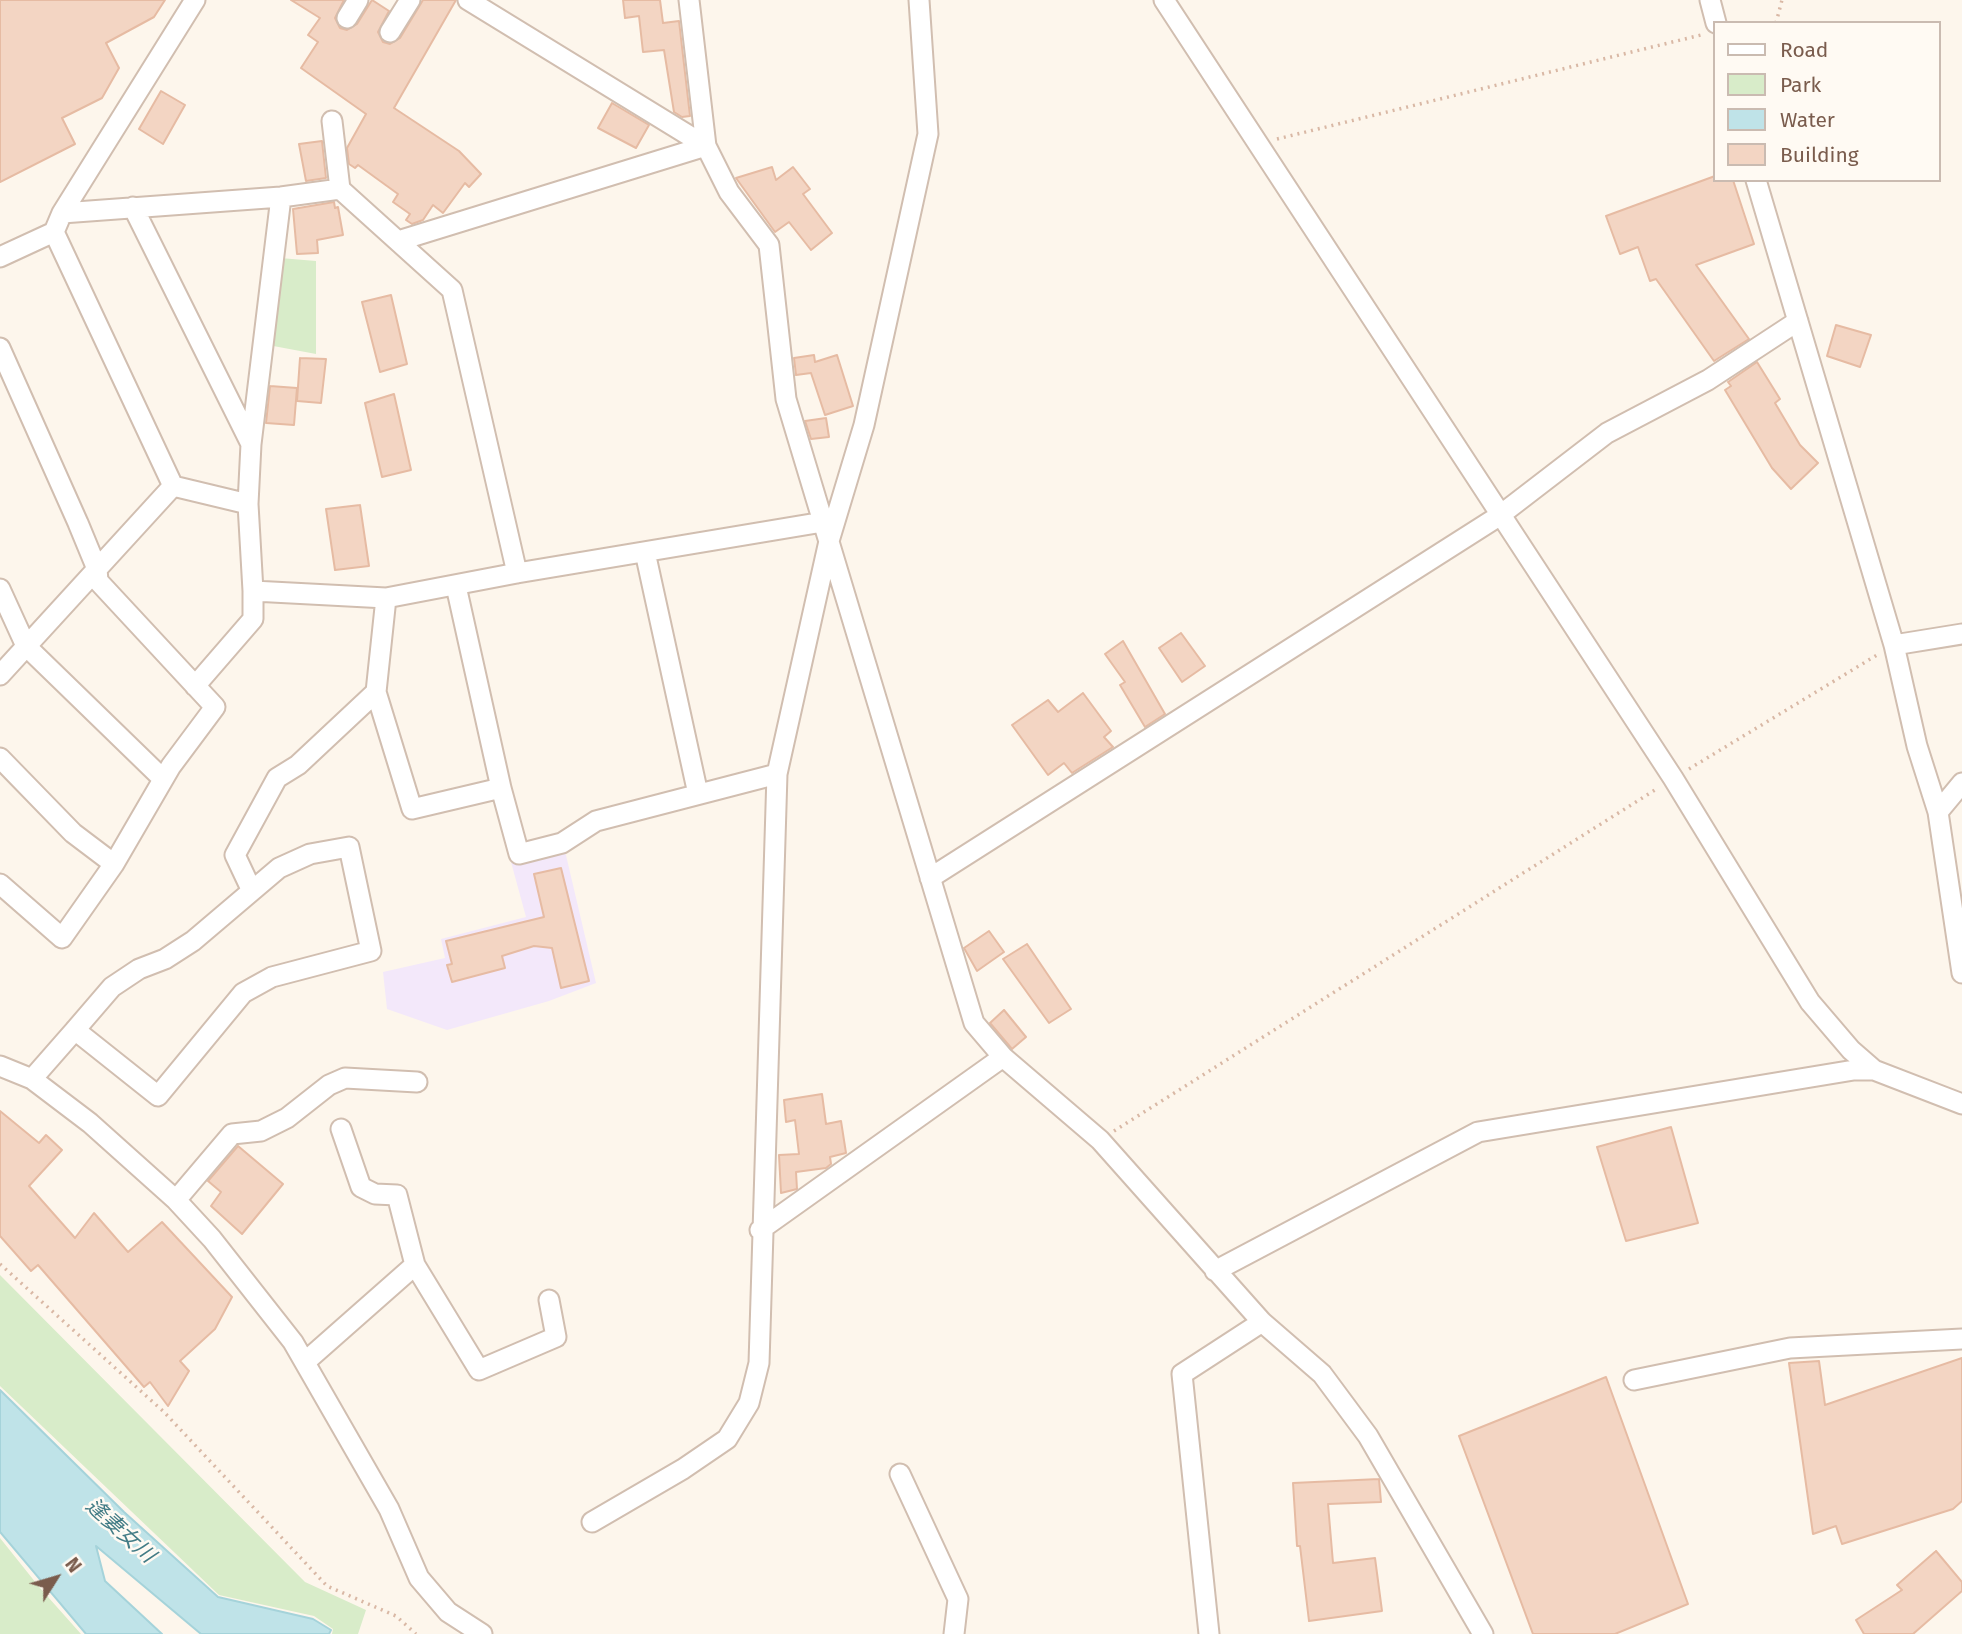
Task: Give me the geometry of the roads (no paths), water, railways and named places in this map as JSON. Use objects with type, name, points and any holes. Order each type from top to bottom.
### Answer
[{"type":"street","points":[[0,257],[54,232],[62,213],[195,0]]},
{"type":"street","points":[[347,18],[358,0]]},
{"type":"street","points":[[390,32],[410,0]]},
{"type":"street","points":[[468,0],[706,146]]},
{"type":"street","points":[[689,0],[706,146],[729,192],[769,245],[786,399],[974,1023],[1003,1057],[1100,1140],[1262,1322],[1322,1374],[1368,1436],[1483,1634]]},
{"type":"street","points":[[592,1522],[683,1469],[727,1438],[748,1403],[759,1363],[760,1230],[777,774],[829,541],[864,425],[928,134],[919,0]]},
{"type":"street","points":[[1164,0],[1499,516],[1673,778],[1810,1002],[1851,1050],[1874,1070],[1962,1104]]},
{"type":"street","points":[[1709,29],[1710,0]]},
{"type":"street","points":[[332,121],[340,189],[452,290],[517,573]]},
{"type":"street","points":[[398,241],[706,146]]},
{"type":"street","points":[[1757,182],[1894,645],[1917,746],[1938,812],[1962,974]]},
{"type":"street","points":[[62,213],[282,197],[340,189]]},
{"type":"street","points":[[195,686],[253,618],[248,504],[251,444],[282,197]]},
{"type":"street","points":[[133,207],[251,444]]},
{"type":"street","points":[[54,232],[173,486]]},
{"type":"street","points":[[930,878],[1499,516],[1607,433],[1707,380],[1798,321]]},
{"type":"street","points":[[0,348],[97,569],[98,581],[215,707],[163,779],[114,864],[62,938],[0,884]]},
{"type":"street","points":[[173,486],[248,504]]},
{"type":"street","points":[[0,676],[173,486]]},
{"type":"street","points":[[253,590],[386,598],[517,573],[823,522]]},
{"type":"street","points":[[645,552],[698,794]]},
{"type":"street","points":[[456,586],[501,788],[519,854],[562,843],[596,821],[777,774]]},
{"type":"street","points":[[0,589],[26,646],[163,779]]},
{"type":"street","points":[[386,598],[376,692],[412,809],[501,788]]},
{"type":"street","points":[[1894,645],[1962,634]]},
{"type":"street","points":[[251,889],[235,855],[277,778],[298,765],[376,692]]},
{"type":"street","points":[[0,758],[73,833],[114,864]]},
{"type":"street","points":[[1938,812],[1962,783]]},
{"type":"street","points":[[32,1080],[75,1030],[113,987],[139,968],[165,958],[193,941],[251,889],[279,868],[310,854],[349,847],[371,951],[272,977],[243,993],[158,1096],[75,1030]]},
{"type":"street","points":[[760,1230],[1003,1057]]},
{"type":"street","points":[[0,1066],[32,1080],[90,1123],[176,1200],[246,1280],[305,1362],[389,1509],[419,1578],[448,1612],[482,1634]]},
{"type":"street","points":[[1215,1272],[1478,1132],[1854,1070],[1874,1070]]},
{"type":"street","points":[[176,1200],[232,1134],[261,1131],[287,1118],[329,1084],[345,1078],[416,1082]]},
{"type":"street","points":[[341,1129],[361,1187],[375,1194],[397,1195],[415,1265],[479,1370],[555,1337],[549,1300]]},
{"type":"street","points":[[305,1362],[415,1265]]},
{"type":"street","points":[[1209,1634],[1182,1374],[1262,1322]]},
{"type":"street","points":[[1634,1380],[1790,1348],[1962,1339]]},
{"type":"street","points":[[900,1474],[958,1599],[954,1634]]},
{"type":"water","name":"逢妻女川","points":[[0,1390],[124,1512],[218,1597],[313,1619],[331,1630],[329,1634],[201,1634],[96,1546],[105,1581],[162,1634],[86,1634],[0,1532]]}]
